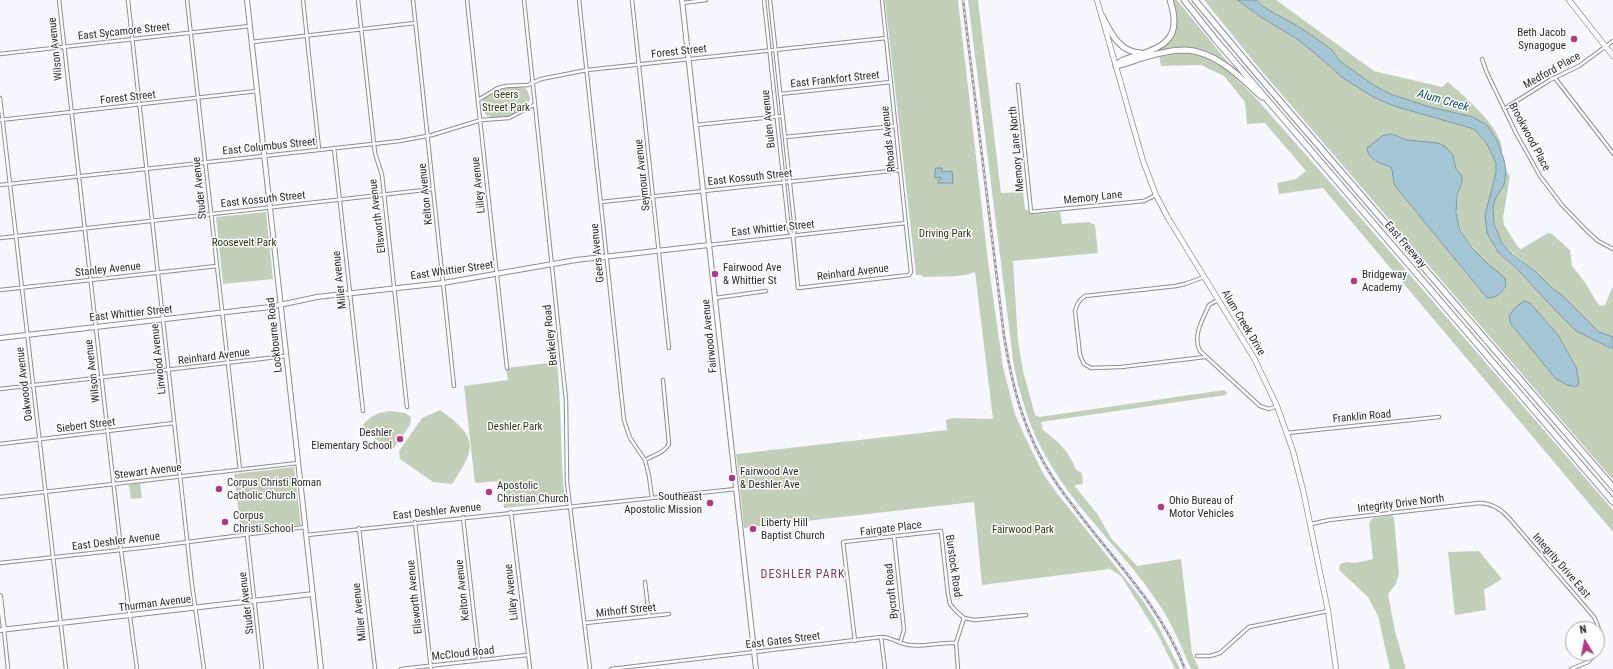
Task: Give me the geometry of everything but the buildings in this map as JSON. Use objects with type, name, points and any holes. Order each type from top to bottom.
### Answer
[{"type":"highway","points":[[1116,66],[1120,61],[1150,52],[1164,44],[1172,31],[1174,16],[1170,0]]},
{"type":"highway","name":"East Freeway","points":[[1184,0],[1205,27],[1613,502]]},
{"type":"highway","name":"East Freeway","points":[[1195,0],[1200,3],[1256,73],[1613,488]]},
{"type":"highway","points":[[1102,16],[1110,33],[1119,44],[1134,53],[1150,52]]},
{"type":"highway","points":[[1116,66],[1169,52],[1186,50],[1196,52],[1217,61],[1231,70],[1278,112]]},
{"type":"main road","name":"Alum Creek Drive","points":[[1097,0],[1143,161],[1156,195],[1168,218],[1256,362],[1277,406],[1287,433],[1296,461],[1310,524],[1328,611],[1336,669]]},
{"type":"main road","points":[[1569,0],[1613,56]]},
{"type":"street","name":"Wilson Avenue","points":[[59,0],[121,550],[137,669]]},
{"type":"street","name":"Linwood Avenue","points":[[128,0],[180,477],[204,669]]},
{"type":"street","name":"Studer Avenue","points":[[187,0],[240,470]]},
{"type":"street","name":"Lockbourne Road","points":[[247,0],[321,669]]},
{"type":"street","points":[[303,0],[319,149]]},
{"type":"street","name":"Ellsworth Avenue","points":[[358,0],[375,156],[382,175],[407,407]]},
{"type":"street","name":"Kelton Avenue","points":[[413,0],[454,386]]},
{"type":"street","name":"Lilley Avenue","points":[[467,0],[507,368]]},
{"type":"street","name":"Berkeley Road","points":[[524,0],[566,400],[567,482],[590,669]]},
{"type":"street","name":"Geers Avenue","points":[[579,0],[624,420],[630,438],[645,460],[652,498]]},
{"type":"street","name":"Seymour Avenue","points":[[632,0],[669,348]]},
{"type":"street","points":[[682,1],[706,0]]},
{"type":"street","name":"Bulen Avenue","points":[[764,0],[789,230],[793,236]]},
{"type":"street","name":"Bulen Avenue","points":[[770,0],[795,230],[793,236],[798,288]]},
{"type":"street","name":"Rhoads Avenue","points":[[882,0],[911,269],[909,275]]},
{"type":"street","name":"Fairwood Avenue","points":[[682,1],[756,669]]},
{"type":"street","points":[[252,42],[415,23]]},
{"type":"street","name":"East Sycamore Street","points":[[0,54],[250,26]]},
{"type":"street","name":"Forest Street","points":[[478,100],[498,88],[514,85],[528,85],[536,80],[587,70],[886,38]]},
{"type":"street","name":"Medford Place","points":[[1504,109],[1530,91],[1580,66],[1613,41]]},
{"type":"street","name":"Brookwood Place","points":[[1482,59],[1504,109],[1540,176],[1562,205],[1598,241],[1613,249]]},
{"type":"street","points":[[1555,78],[1613,153]]},
{"type":"street","name":"East Frankfort Street","points":[[780,94],[891,82]]},
{"type":"street","name":"Memory Lane North","points":[[1018,85],[1031,212]]},
{"type":"street","name":"Forest Street","points":[[1,120],[257,91]]},
{"type":"street","name":"Oakwood Avenue","points":[[0,98],[1,120],[10,184],[66,669]]},
{"type":"street","name":"East Columbus Street","points":[[0,185],[374,144],[427,136],[481,120],[509,118],[534,105]]},
{"type":"street","points":[[696,125],[782,116]]},
{"type":"street","points":[[785,137],[896,126]]},
{"type":"street","name":"Miller Avenue","points":[[334,148],[363,411]]},
{"type":"street","name":"East Kossuth Street","points":[[601,202],[900,170]]},
{"type":"street","name":"East Kossuth Street","points":[[0,238],[433,189]]},
{"type":"street","name":"Memory Lane","points":[[1031,212],[1144,201],[1156,195]]},
{"type":"street","name":"East Whittier Street","points":[[0,338],[222,313],[281,305],[317,297],[443,283],[607,256],[906,223]]},
{"type":"street","name":"Stanley Avenue","points":[[0,290],[217,266]]},
{"type":"street","name":"Reinhard Avenue","points":[[798,288],[909,275]]},
{"type":"street","points":[[1204,277],[1180,285],[1091,295],[1080,298],[1076,311],[1080,355],[1084,364],[1091,368],[1112,368],[1205,357]]},
{"type":"street","points":[[714,298],[766,291]]},
{"type":"street","points":[[1219,300],[1209,305],[1197,332],[1197,346],[1205,357],[1260,406],[1269,409],[1277,406]]},
{"type":"street","name":"Reinhard Avenue","points":[[0,389],[286,356]]},
{"type":"street","points":[[645,460],[667,449],[669,444],[663,380]]},
{"type":"street","name":"Franklin Road","points":[[1287,433],[1439,417]]},
{"type":"street","name":"Siebert Street","points":[[0,444],[174,423]]},
{"type":"street","name":"Stewart Avenue","points":[[0,497],[298,464]]},
{"type":"street","name":"East Deshler Avenue","points":[[306,535],[736,488]]},
{"type":"street","name":"Integrity Drive North","points":[[1310,524],[1479,503],[1493,506]]},
{"type":"street","name":"Integrity Drive East","points":[[1493,506],[1502,510],[1596,621]]},
{"type":"street","name":"Lilley Avenue","points":[[511,512],[527,655],[530,669]]},
{"type":"street","name":"Kelton Avenue","points":[[463,517],[479,660]]},
{"type":"street","name":"Ellsworth Avenue","points":[[415,522],[431,667]]},
{"type":"street","name":"East Deshler Avenue","points":[[0,563],[121,550],[305,527]]},
{"type":"street","name":"Miller Avenue","points":[[359,528],[375,669]]},
{"type":"street","name":"Fairgate Place","points":[[855,641],[843,542],[941,531]]},
{"type":"street","name":"Burstock Road","points":[[941,531],[949,600],[953,608],[964,618]]},
{"type":"street","name":"Studer Avenue","points":[[247,535],[262,669]]},
{"type":"street","name":"Bycroft Road","points":[[894,536],[904,630],[900,643]]},
{"type":"street","points":[[645,582],[649,616]]},
{"type":"street","name":"Thurman Avenue","points":[[2,630],[196,609],[313,594]]},
{"type":"street","points":[[0,596],[2,630],[8,669]]},
{"type":"street","points":[[1197,656],[1210,656],[1220,653],[1249,627],[1328,611]]},
{"type":"street","name":"Mithoff Street","points":[[584,623],[669,614]]},
{"type":"street","points":[[958,669],[956,643],[964,618],[980,620],[1026,615]]},
{"type":"street","points":[[882,638],[885,669]]},
{"type":"street","name":"East Gates Street","points":[[611,669],[882,638],[888,638],[913,646],[942,642],[956,643]]},
{"type":"street","name":"McCloud Road","points":[[401,669],[431,667],[527,655]]},
{"type":"street","points":[[1571,669],[1589,661]]},
{"type":"green space","points":[[885,0],[958,0],[988,261],[1003,367],[1015,414],[1044,475],[1144,602],[1180,669],[1175,669],[1157,633],[1121,576],[1110,569],[982,585],[974,502],[744,528],[736,454],[947,430],[946,420],[952,418],[993,419],[975,272],[949,276],[923,277],[921,275],[916,275]]},
{"type":"green space","points":[[968,0],[978,0],[1001,193],[1023,192],[1025,209],[1034,214],[1060,212],[1062,224],[1089,222],[1095,225],[1098,253],[1013,261],[1018,341],[1023,371],[1035,415],[1039,417],[1224,390],[1227,392],[1226,395],[1041,422],[1043,430],[1063,447],[1076,470],[1082,473],[1083,484],[1074,485],[1098,515],[1111,538],[1137,566],[1181,559],[1192,653],[1199,669],[1191,669],[1178,638],[1162,609],[1149,590],[1060,480],[1036,438],[1027,415],[1014,367]]},
{"type":"green space","points":[[1172,0],[1177,0],[1231,66],[1200,51],[1158,52],[1167,43],[1173,33],[1175,11]]},
{"type":"green space","points":[[1204,0],[1238,0],[1261,17],[1297,39],[1375,98],[1394,106],[1474,129],[1487,144],[1496,163],[1496,173],[1490,197],[1487,233],[1498,252],[1518,270],[1576,331],[1613,349],[1613,480],[1259,68]],"holes":[[[1392,134],[1407,140],[1438,143],[1453,155],[1456,169],[1462,182],[1458,195],[1457,217],[1464,236],[1470,245],[1487,263],[1487,298],[1395,186],[1391,167],[1374,161]],[[1530,303],[1558,335],[1576,367],[1555,378],[1541,360]]]},
{"type":"green space","points":[[1256,0],[1276,0],[1374,71],[1442,87],[1448,82],[1473,104],[1491,124],[1501,144],[1502,153],[1497,140],[1473,117],[1430,107],[1390,94],[1372,84],[1340,61],[1332,50],[1299,27],[1265,8]]},
{"type":"green space","points":[[1185,52],[1202,56],[1223,67],[1254,96],[1613,510],[1613,532],[1323,188],[1279,194],[1277,183],[1296,179],[1306,171],[1265,123],[1247,124],[1245,102],[1224,76],[1201,65],[1161,66],[1159,56]]},
{"type":"green space","name":"Geers Street Park","points":[[519,86],[526,88],[530,97],[528,103],[520,111],[506,117],[495,118],[487,115],[482,109],[483,102],[488,95],[500,89]]},
{"type":"green space","points":[[1506,171],[1510,176],[1503,218],[1504,225],[1518,247],[1521,249],[1548,233],[1552,234],[1570,250],[1572,266],[1584,281],[1598,304],[1601,306],[1605,305],[1613,286],[1613,337],[1599,332],[1565,298],[1503,245],[1494,224],[1493,208],[1495,199],[1504,185]]},
{"type":"green space","name":"Roosevelt Park","points":[[266,212],[273,279],[223,284],[216,217]]},
{"type":"green space","name":"Deshler Park","points":[[557,362],[565,502],[504,508],[501,481],[475,483],[464,386],[508,380],[506,368]]},
{"type":"green space","points":[[440,410],[461,428],[467,435],[470,443],[466,460],[452,484],[433,482],[400,459],[399,451],[422,418]]},
{"type":"green space","points":[[391,411],[405,413],[411,417],[410,425],[393,449],[390,449],[366,432],[363,425],[376,415]]},
{"type":"green space","points":[[294,467],[301,525],[241,533],[234,474]]},
{"type":"green space","points":[[140,483],[142,498],[131,499],[129,485]]},
{"type":"green space","points":[[1392,515],[1394,518],[1399,574],[1396,584],[1388,594],[1395,631],[1406,669],[1390,669],[1378,616],[1368,597],[1339,570],[1340,564],[1346,562],[1355,563],[1373,559],[1369,523],[1373,518]]},
{"type":"green space","points":[[1479,551],[1502,579],[1484,590],[1486,610],[1455,615],[1448,552]]},
{"type":"water","points":[[1238,0],[1256,0],[1265,8],[1299,27],[1320,41],[1332,50],[1340,61],[1372,84],[1390,94],[1430,107],[1473,117],[1487,125],[1497,140],[1506,171],[1504,185],[1495,199],[1493,208],[1494,224],[1503,245],[1565,298],[1599,332],[1613,337],[1613,349],[1576,331],[1518,270],[1498,252],[1487,233],[1485,215],[1496,173],[1496,163],[1487,144],[1474,129],[1394,106],[1375,98],[1343,78],[1297,39],[1261,17]]},
{"type":"water","points":[[1392,134],[1407,140],[1438,143],[1446,147],[1453,155],[1456,169],[1462,176],[1462,182],[1457,196],[1456,213],[1460,230],[1472,248],[1505,278],[1506,286],[1498,295],[1487,298],[1395,186],[1391,167],[1379,163],[1370,156],[1367,148],[1382,136]]},
{"type":"water","points":[[936,168],[942,168],[942,172],[952,171],[953,183],[938,183],[938,180],[941,179],[941,177],[935,178]]},
{"type":"water","points":[[1524,301],[1530,303],[1558,335],[1576,367],[1579,383],[1576,387],[1567,385],[1555,378],[1511,324],[1509,316],[1513,310]]},
{"type":"railway","points":[[963,0],[1004,336],[1015,391],[1034,444],[1053,478],[1070,502],[1142,593],[1173,642],[1185,669]]},
{"type":"place","name":"Beth Jacob Synagogue","points":[[1574,39]]},
{"type":"place","name":"Fairwood Ave & Whittier St","points":[[715,274]]},
{"type":"place","name":"Bridgeway Academy","points":[[1354,281]]},
{"type":"place","name":"Deshler Elementary School","points":[[400,439]]},
{"type":"place","name":"Fairwood Ave & Deshler Ave","points":[[732,478]]},
{"type":"place","name":"Corpus Christi Roman Catholic Church","points":[[219,489]]},
{"type":"place","name":"Apostolic Christian Church","points":[[489,492]]},
{"type":"place","name":"Southeast Apostolic Mission","points":[[710,503]]},
{"type":"place","name":"Ohio Bureau of Motor Vehicles","points":[[1161,507]]},
{"type":"place","name":"Corpus Christi School","points":[[225,522]]},
{"type":"place","name":"Liberty Hill Baptist Church","points":[[753,529]]},
{"type":"district","name":"DESHLER PARK","points":[[803,575]]},
{"type":"water label","name":"Alum Creek","points":[[1443,101]]},
{"type":"park label","name":"Driving Park","points":[[945,234]]},
{"type":"park label","name":"Fairwood Park","points":[[1023,530]]}]
